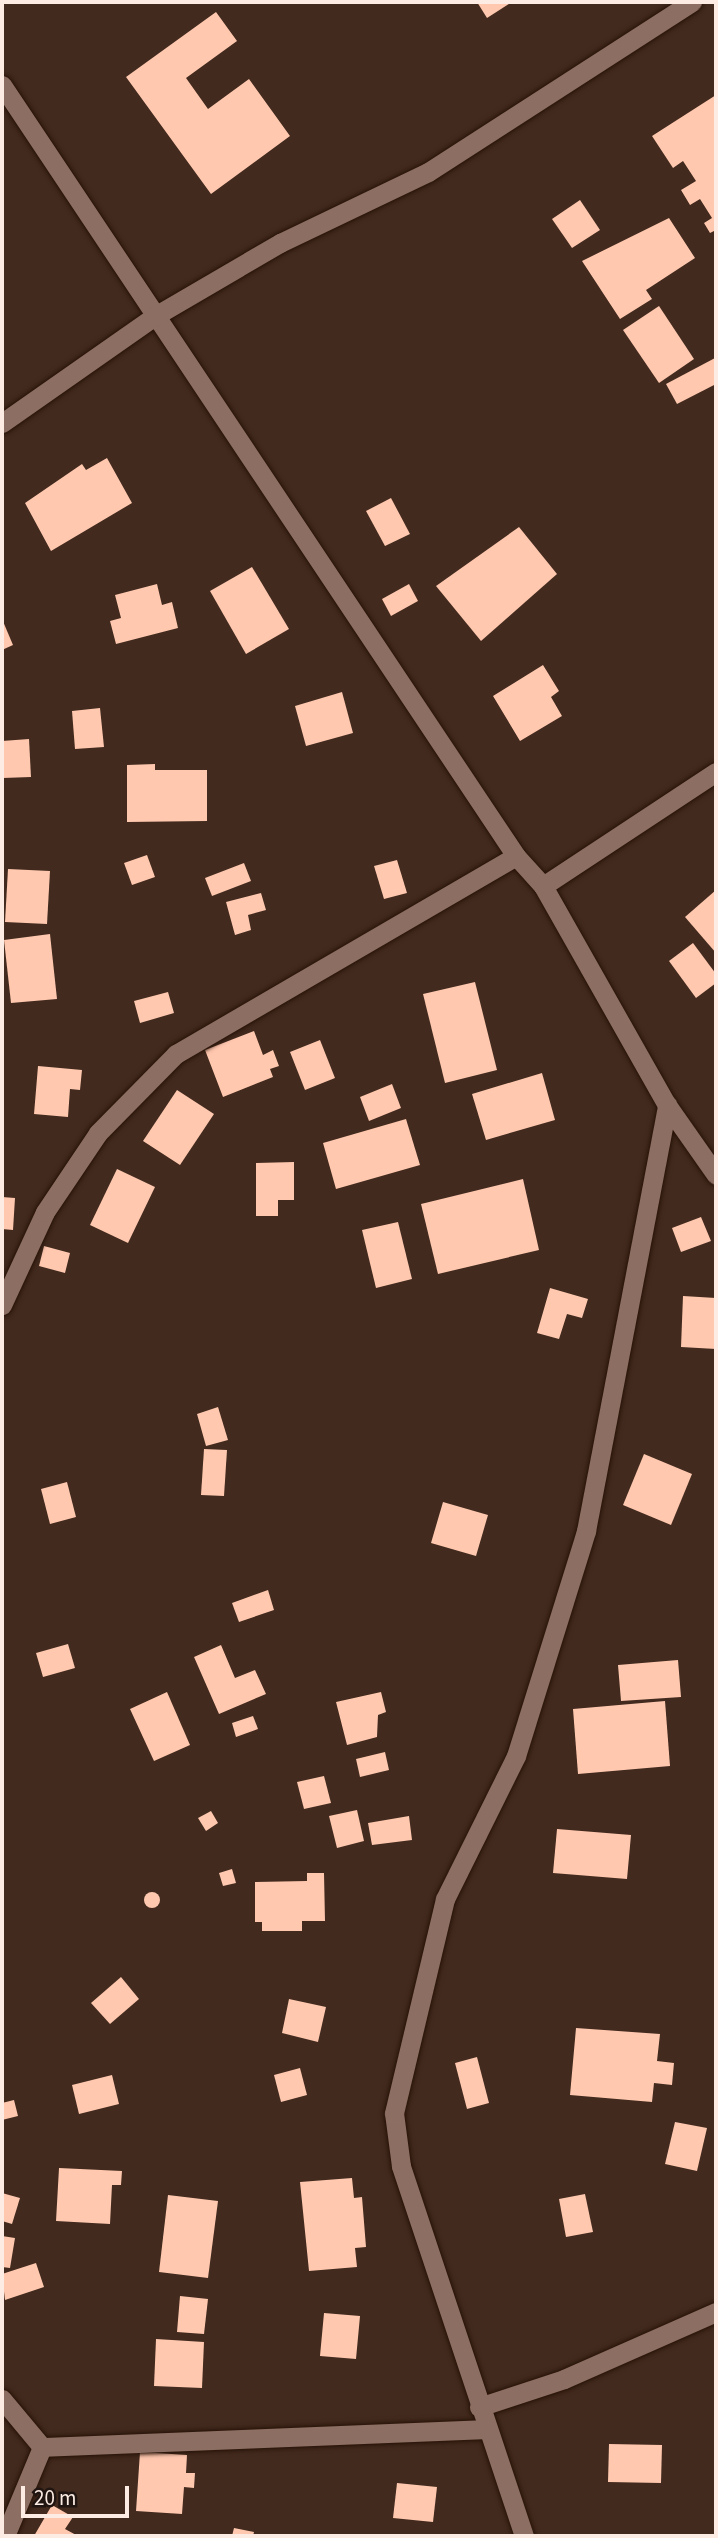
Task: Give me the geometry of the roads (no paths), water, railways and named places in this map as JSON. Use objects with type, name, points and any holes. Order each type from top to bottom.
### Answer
[{"type":"street","points":[[2,423],[155,316],[280,243],[428,172],[692,2]]},
{"type":"street","points":[[2,85],[516,856],[543,886],[667,1105],[716,1175]]},
{"type":"street","points":[[543,886],[716,772]]},
{"type":"street","points":[[2,1305],[45,1212],[97,1133],[176,1054],[516,856]]},
{"type":"street","points":[[524,2536],[485,2429],[401,2166],[394,2113],[445,1899],[516,1756],[586,1531],[667,1105]]},
{"type":"street","points":[[479,2407],[576,2374],[716,2312]]},
{"type":"street","points":[[2,2399],[42,2447]]},
{"type":"street","points":[[42,2447],[485,2429]]},
{"type":"street","points":[[5,2536],[42,2447]]}]
